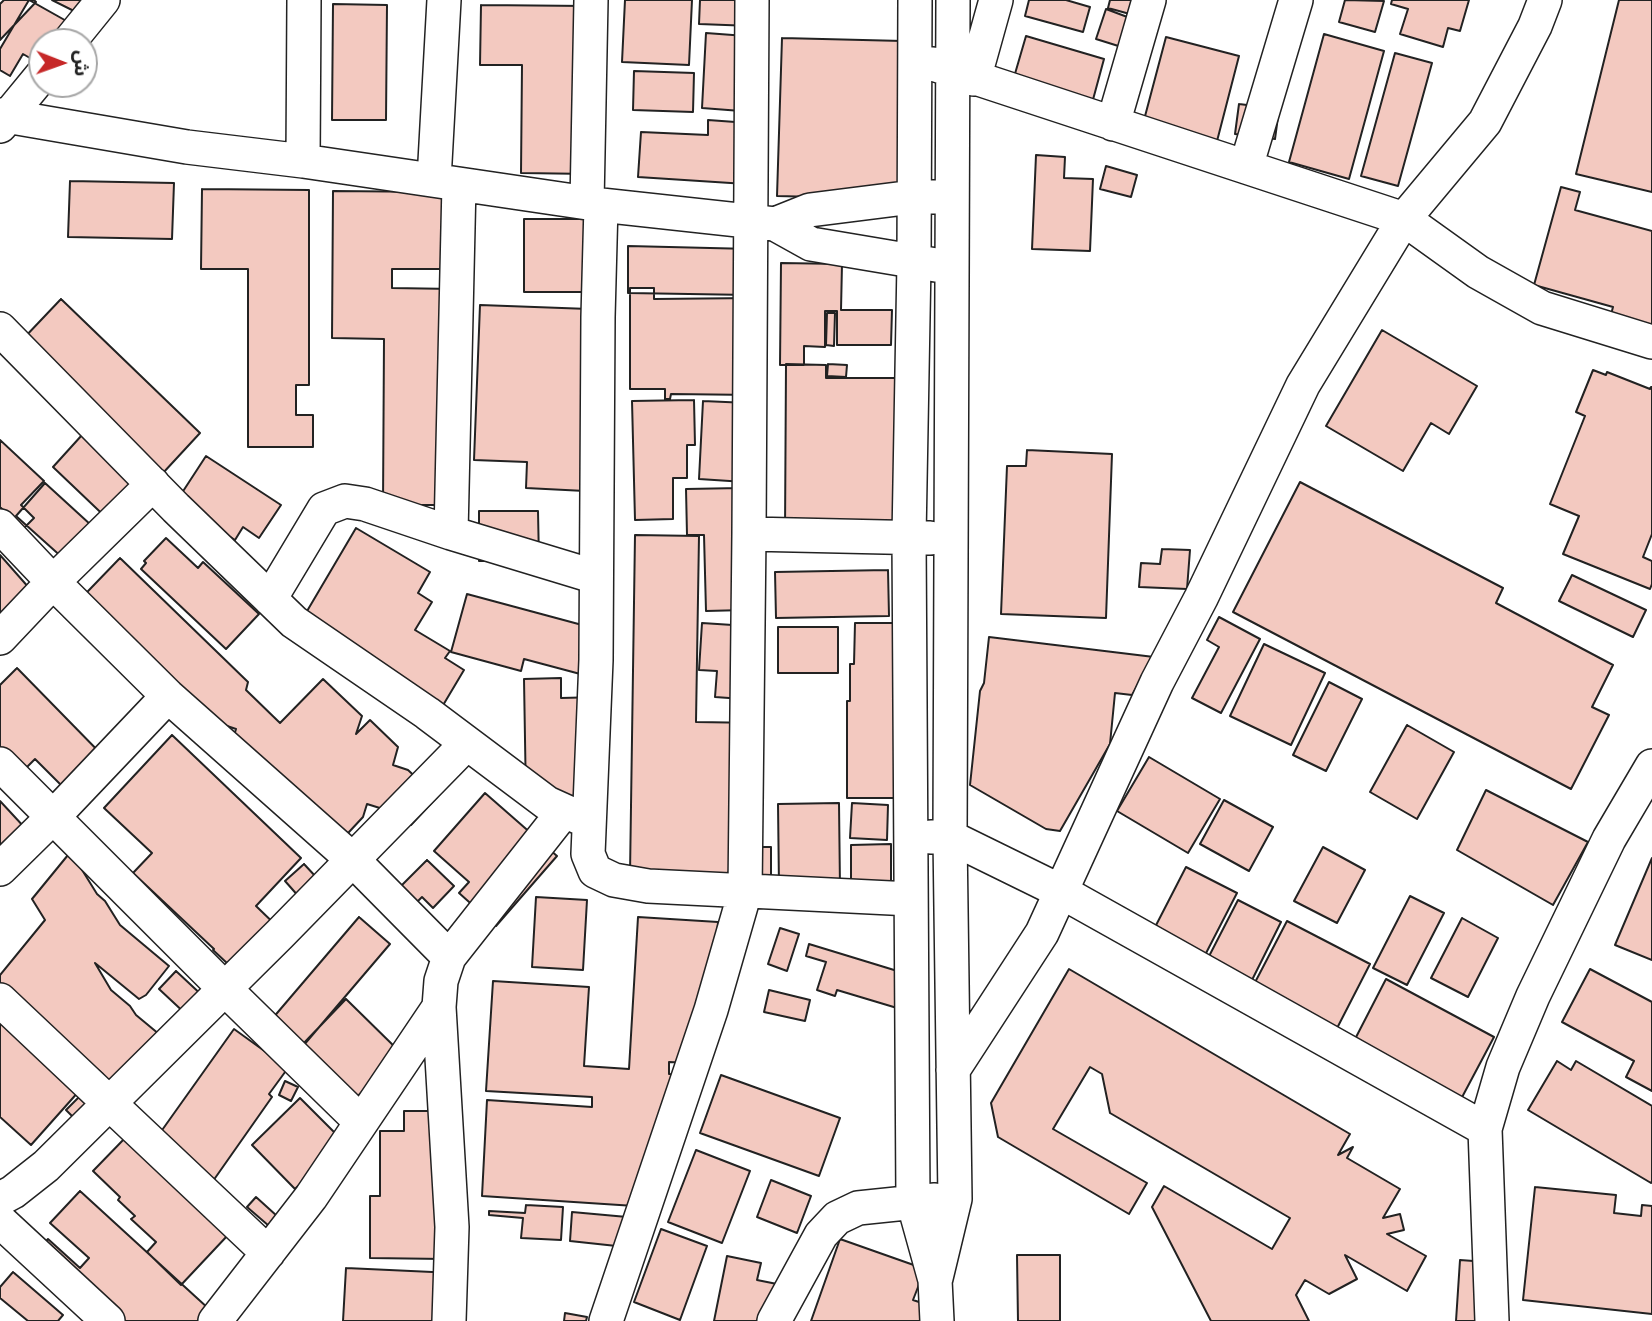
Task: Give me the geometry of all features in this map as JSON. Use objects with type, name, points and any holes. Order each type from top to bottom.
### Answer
[{"type":"street","points":[[80,28],[103,0]]},
{"type":"street","points":[[303,161],[304,0]]},
{"type":"street","points":[[444,0],[451,533]]},
{"type":"street","points":[[591,0],[596,660],[577,816],[588,853],[595,871],[614,880],[648,886],[911,899]]},
{"type":"street","points":[[606,1321],[710,1010],[745,892],[749,534],[763,223],[752,0]]},
{"type":"street","points":[[915,0],[909,537],[914,1201],[935,1280],[937,1321]]},
{"type":"street","points":[[935,1280],[955,1199],[950,837],[951,267],[952,197],[963,75],[953,0]]},
{"type":"street","points":[[963,75],[996,0]]},
{"type":"street","points":[[1113,124],[1149,0]]},
{"type":"street","points":[[1246,167],[1296,0]]},
{"type":"street","points":[[953,1070],[1042,933],[1157,682],[1201,598],[1303,385],[1404,219],[1485,122],[1535,26],[1545,0]]},
{"type":"street","points":[[915,57],[1404,219],[1478,272],[1542,307],[1652,342]]},
{"type":"street","points":[[3,119],[28,91]]},
{"type":"street","points":[[3,119],[594,204],[763,223],[811,244],[951,267]]},
{"type":"street","points":[[763,223],[810,210],[913,197],[952,197]]},
{"type":"street","points":[[0,329],[294,622],[427,713],[547,803],[577,816]]},
{"type":"street","points":[[0,638],[153,484]]},
{"type":"street","points":[[270,598],[324,509],[345,501],[365,504],[596,578]]},
{"type":"street","points":[[0,526],[168,696],[353,860],[449,957]]},
{"type":"street","points":[[749,534],[950,538]]},
{"type":"street","points":[[0,869],[168,696]]},
{"type":"street","points":[[0,1199],[46,1166],[467,743]]},
{"type":"street","points":[[0,764],[361,1122]]},
{"type":"street","points":[[1492,1321],[1485,1129],[1503,1067],[1533,996],[1609,839],[1652,766]]},
{"type":"street","points":[[449,1321],[452,1227],[439,1007],[441,981],[449,957],[577,816]]},
{"type":"street","points":[[910,836],[950,837],[1060,891],[1485,1129]]},
{"type":"street","points":[[0,1000],[268,1253]]},
{"type":"street","points":[[215,1321],[312,1197],[439,1007]]},
{"type":"street","points":[[774,1321],[821,1235],[837,1218],[858,1208],[955,1199]]},
{"type":"street","points":[[0,1221],[108,1321]]},
{"type":"building","points":[[4,0],[36,2],[0,40],[0,4]]},
{"type":"building","points":[[29,0],[70,23],[67,28],[28,28],[28,57],[23,54],[10,76],[0,70],[0,49]]},
{"type":"building","points":[[52,0],[106,0],[80,14]]},
{"type":"building","points":[[625,0],[692,0],[689,65],[622,62]]},
{"type":"building","points":[[700,0],[754,0],[752,26],[699,24]]},
{"type":"building","points":[[1029,0],[1066,0],[1090,7],[1083,32],[1025,16]]},
{"type":"building","points":[[1110,0],[1153,0],[1148,19],[1108,8]]},
{"type":"building","points":[[1345,0],[1384,1],[1375,32],[1339,22]]},
{"type":"building","points":[[1392,0],[1469,0],[1460,31],[1448,28],[1443,47],[1400,34],[1408,9],[1391,4]]},
{"type":"building","points":[[1619,0],[1652,0],[1652,192],[1576,174]]},
{"type":"building","points":[[333,4],[387,5],[386,120],[332,120]]},
{"type":"building","points":[[481,5],[586,6],[591,174],[521,173],[522,65],[480,65]]},
{"type":"building","points":[[1106,9],[1138,21],[1128,49],[1096,39]]},
{"type":"building","points":[[706,33],[746,36],[741,111],[702,108]]},
{"type":"building","points":[[1324,34],[1384,51],[1349,179],[1289,162]]},
{"type":"building","points":[[1026,36],[1104,59],[1091,107],[1012,84]]},
{"type":"building","points":[[1166,37],[1239,56],[1216,145],[1144,120]]},
{"type":"building","points":[[782,38],[903,41],[899,199],[777,196]]},
{"type":"building","points":[[1395,53],[1432,63],[1398,186],[1361,176]]},
{"type":"building","points":[[634,71],[694,73],[693,112],[633,110]]},
{"type":"building","points":[[1239,104],[1279,109],[1275,139],[1235,134]]},
{"type":"building","points":[[708,120],[749,123],[746,184],[638,177],[641,132],[708,135]]},
{"type":"building","points":[[1036,155],[1065,157],[1064,178],[1093,179],[1090,251],[1032,249]]},
{"type":"building","points":[[1106,166],[1137,175],[1131,197],[1100,189]]},
{"type":"building","points":[[70,181],[174,183],[172,239],[68,237]]},
{"type":"building","points":[[1561,187],[1580,192],[1575,210],[1652,231],[1652,326],[1609,322],[1613,307],[1534,285]]},
{"type":"building","points":[[202,189],[309,190],[309,385],[296,385],[296,415],[313,415],[313,447],[248,447],[248,269],[201,269]]},
{"type":"building","points":[[333,191],[442,192],[442,269],[392,269],[392,288],[454,289],[449,505],[383,505],[384,339],[332,338]]},
{"type":"building","points":[[524,219],[587,219],[587,292],[524,292]]},
{"type":"building","points":[[628,246],[751,249],[750,295],[628,293]]},
{"type":"building","points":[[781,263],[842,264],[841,310],[892,310],[891,345],[837,345],[837,311],[825,311],[825,347],[804,346],[804,365],[780,365]]},
{"type":"building","points":[[630,288],[654,288],[654,299],[754,298],[755,395],[671,394],[670,399],[665,399],[665,389],[630,389]]},
{"type":"building","points":[[61,299],[200,433],[163,473],[23,339]]},
{"type":"building","points":[[480,305],[589,309],[585,491],[526,488],[527,462],[474,460]]},
{"type":"building","points":[[827,313],[835,313],[834,346],[826,345]]},
{"type":"building","points":[[1382,330],[1477,386],[1449,434],[1431,423],[1403,471],[1326,426]]},
{"type":"building","points":[[786,364],[826,365],[826,378],[903,378],[902,533],[785,532]]},
{"type":"building","points":[[828,364],[847,365],[846,377],[827,376]]},
{"type":"building","points":[[1593,370],[1606,375],[1607,372],[1650,389],[1652,387],[1652,534],[1643,557],[1652,561],[1650,589],[1563,554],[1579,516],[1550,504],[1585,416],[1576,412]]},
{"type":"building","points":[[694,400],[695,445],[687,445],[687,478],[673,478],[673,519],[635,520],[632,401]]},
{"type":"building","points":[[703,401],[748,403],[745,482],[699,479]]},
{"type":"building","points":[[82,435],[146,495],[116,527],[53,467]]},
{"type":"building","points":[[0,440],[44,481],[21,505],[34,518],[23,529],[0,507]]},
{"type":"building","points":[[1027,450],[1112,454],[1106,618],[1001,614],[1007,466],[1026,466]]},
{"type":"building","points":[[206,456],[281,505],[259,538],[243,527],[235,540],[176,502]]},
{"type":"building","points":[[1300,482],[1503,588],[1496,603],[1613,665],[1592,707],[1609,715],[1571,789],[1233,612]]},
{"type":"building","points":[[45,483],[103,536],[74,568],[16,516]]},
{"type":"building","points":[[741,488],[745,610],[706,611],[704,535],[687,535],[686,489]]},
{"type":"building","points":[[479,511],[538,511],[539,561],[479,561]]},
{"type":"building","points":[[356,528],[430,572],[418,593],[432,602],[415,630],[450,651],[445,658],[464,670],[439,712],[300,623]]},
{"type":"building","points":[[635,535],[699,536],[696,722],[760,723],[758,847],[771,847],[771,877],[630,874]]},
{"type":"building","points":[[166,538],[198,568],[203,562],[259,614],[226,649],[141,569],[146,563],[144,561]]},
{"type":"building","points":[[1162,549],[1190,550],[1187,589],[1139,587],[1141,563],[1160,564]]},
{"type":"building","points":[[0,555],[45,606],[0,628]]},
{"type":"building","points":[[120,558],[248,682],[246,690],[280,723],[323,679],[362,716],[356,734],[370,720],[398,747],[393,765],[408,770],[437,797],[411,825],[398,813],[386,826],[373,872],[383,809],[367,804],[363,817],[336,846],[231,746],[236,729],[150,700],[64,616]]},
{"type":"building","points":[[888,570],[889,616],[776,618],[775,572]]},
{"type":"building","points":[[1572,575],[1646,610],[1633,637],[1559,601]]},
{"type":"building","points":[[467,594],[597,629],[584,675],[524,659],[521,671],[451,652]]},
{"type":"building","points":[[1219,617],[1260,639],[1221,713],[1192,698],[1219,647],[1207,640]]},
{"type":"building","points":[[702,623],[748,626],[743,699],[715,697],[717,671],[699,670]]},
{"type":"building","points":[[855,623],[896,623],[895,798],[847,798],[847,701],[850,701],[850,664],[854,664]]},
{"type":"building","points":[[778,627],[838,627],[838,673],[778,673]]},
{"type":"building","points":[[989,637],[1154,657],[1132,695],[1115,693],[1110,744],[1060,831],[1046,829],[970,785]]},
{"type":"building","points":[[1264,644],[1325,673],[1291,745],[1230,716]]},
{"type":"building","points":[[17,668],[109,762],[73,797],[35,759],[18,776],[0,758],[0,685]]},
{"type":"building","points":[[561,678],[561,698],[600,697],[592,815],[526,799],[524,679]]},
{"type":"building","points":[[1329,682],[1362,699],[1326,771],[1293,755]]},
{"type":"building","points":[[1407,725],[1454,752],[1417,819],[1370,792]]},
{"type":"building","points":[[172,735],[301,858],[256,906],[286,935],[244,979],[133,873],[152,853],[104,808]]},
{"type":"building","points":[[1149,757],[1220,799],[1188,853],[1117,811]]},
{"type":"building","points":[[1486,790],[1588,842],[1553,905],[1457,850]]},
{"type":"building","points":[[485,793],[557,856],[496,926],[459,893],[469,882],[434,851]]},
{"type":"building","points":[[1224,800],[1273,827],[1249,871],[1200,844]]},
{"type":"building","points":[[0,801],[38,842],[0,882]]},
{"type":"building","points":[[839,803],[840,888],[779,888],[778,804]]},
{"type":"building","points":[[852,803],[888,805],[887,840],[850,838]]},
{"type":"building","points":[[891,844],[891,890],[851,891],[851,845]]},
{"type":"building","points":[[1323,847],[1365,870],[1337,923],[1294,901]]},
{"type":"building","points":[[68,855],[79,865],[120,925],[169,966],[146,995],[139,999],[95,963],[111,990],[177,1049],[109,1083],[103,1074],[0,988],[0,975],[45,920],[32,899]]},
{"type":"building","points":[[1652,858],[1652,960],[1615,945]]},
{"type":"building","points":[[427,860],[454,886],[433,908],[422,897],[411,908],[395,892]]},
{"type":"building","points":[[304,864],[328,890],[308,907],[285,881]]},
{"type":"building","points":[[1186,867],[1237,893],[1203,959],[1152,933]]},
{"type":"building","points":[[1410,896],[1444,913],[1407,985],[1373,968]]},
{"type":"building","points":[[536,897],[587,900],[583,970],[532,967]]},
{"type":"building","points":[[1238,900],[1281,922],[1249,986],[1205,964]]},
{"type":"building","points":[[359,917],[390,944],[303,1046],[272,1019]]},
{"type":"building","points":[[638,917],[718,922],[711,1028],[690,1063],[669,1062],[669,1074],[690,1075],[650,1207],[482,1196],[487,1100],[592,1107],[592,1097],[486,1091],[493,981],[589,987],[584,1066],[629,1069]]},
{"type":"building","points":[[1462,918],[1498,938],[1468,997],[1431,978]]},
{"type":"building","points":[[1287,921],[1370,964],[1333,1036],[1250,992]]},
{"type":"building","points":[[780,928],[799,934],[787,971],[768,964]]},
{"type":"building","points":[[809,944],[917,977],[907,1011],[837,990],[835,996],[817,990],[826,962],[806,956]]},
{"type":"building","points":[[1069,969],[1350,1134],[1338,1155],[1353,1147],[1347,1158],[1400,1189],[1383,1218],[1400,1214],[1404,1230],[1387,1234],[1426,1256],[1407,1291],[1345,1255],[1357,1279],[1329,1294],[1305,1280],[1296,1295],[1309,1321],[1211,1321],[1152,1207],[1164,1186],[1272,1249],[1290,1218],[1110,1113],[1102,1074],[1090,1067],[1053,1129],[1147,1183],[1129,1214],[998,1137],[991,1103]]},
{"type":"building","points":[[1590,969],[1652,1002],[1652,1091],[1626,1077],[1634,1061],[1562,1022]]},
{"type":"building","points":[[176,971],[221,1013],[204,1031],[159,989]]},
{"type":"building","points":[[1386,979],[1494,1037],[1460,1101],[1353,1043]]},
{"type":"building","points":[[769,990],[810,1000],[805,1021],[764,1012]]},
{"type":"building","points":[[346,999],[400,1052],[357,1097],[302,1045]]},
{"type":"building","points":[[0,1017],[80,1090],[31,1145],[0,1117]]},
{"type":"building","points":[[234,1029],[288,1068],[269,1094],[272,1097],[213,1181],[155,1140]]},
{"type":"building","points":[[1557,1061],[1571,1070],[1576,1061],[1652,1106],[1651,1183],[1528,1110]]},
{"type":"building","points":[[721,1075],[840,1118],[819,1176],[700,1133]]},
{"type":"building","points":[[285,1081],[298,1087],[291,1101],[279,1095]]},
{"type":"building","points":[[79,1097],[99,1118],[86,1130],[66,1110]]},
{"type":"building","points":[[300,1098],[343,1141],[295,1189],[252,1145]]},
{"type":"building","points":[[404,1111],[444,1111],[444,1259],[370,1258],[370,1196],[380,1196],[380,1131],[404,1131]]},
{"type":"building","points":[[126,1137],[228,1235],[181,1285],[147,1252],[156,1242],[131,1219],[135,1216],[118,1200],[120,1197],[93,1171]]},
{"type":"building","points":[[696,1150],[750,1171],[722,1243],[668,1222]]},
{"type":"building","points":[[771,1180],[811,1196],[797,1233],[757,1217]]},
{"type":"building","points":[[1535,1187],[1616,1195],[1614,1213],[1641,1216],[1642,1205],[1652,1206],[1652,1314],[1523,1300]]},
{"type":"building","points":[[80,1191],[221,1320],[122,1321],[41,1247],[48,1239],[80,1268],[89,1258],[50,1223]]},
{"type":"building","points":[[256,1197],[277,1216],[269,1226],[247,1207]]},
{"type":"building","points":[[526,1205],[563,1207],[561,1240],[521,1238],[523,1218],[489,1215],[489,1211],[525,1213]]},
{"type":"building","points":[[572,1212],[638,1218],[635,1248],[570,1241]]},
{"type":"building","points":[[661,1229],[707,1246],[680,1320],[634,1302]]},
{"type":"building","points":[[840,1239],[925,1269],[913,1300],[931,1306],[926,1321],[811,1321]]},
{"type":"building","points":[[1017,1255],[1060,1255],[1060,1321],[1018,1321]]},
{"type":"building","points":[[727,1256],[761,1263],[757,1280],[777,1284],[769,1321],[714,1321]]},
{"type":"building","points":[[1460,1260],[1487,1262],[1483,1321],[1456,1321]]},
{"type":"building","points":[[346,1268],[454,1273],[452,1321],[343,1321]]},
{"type":"building","points":[[13,1272],[63,1315],[58,1321],[28,1321],[0,1298],[0,1287]]},
{"type":"building","points":[[565,1313],[587,1317],[586,1321],[564,1321]]}]
